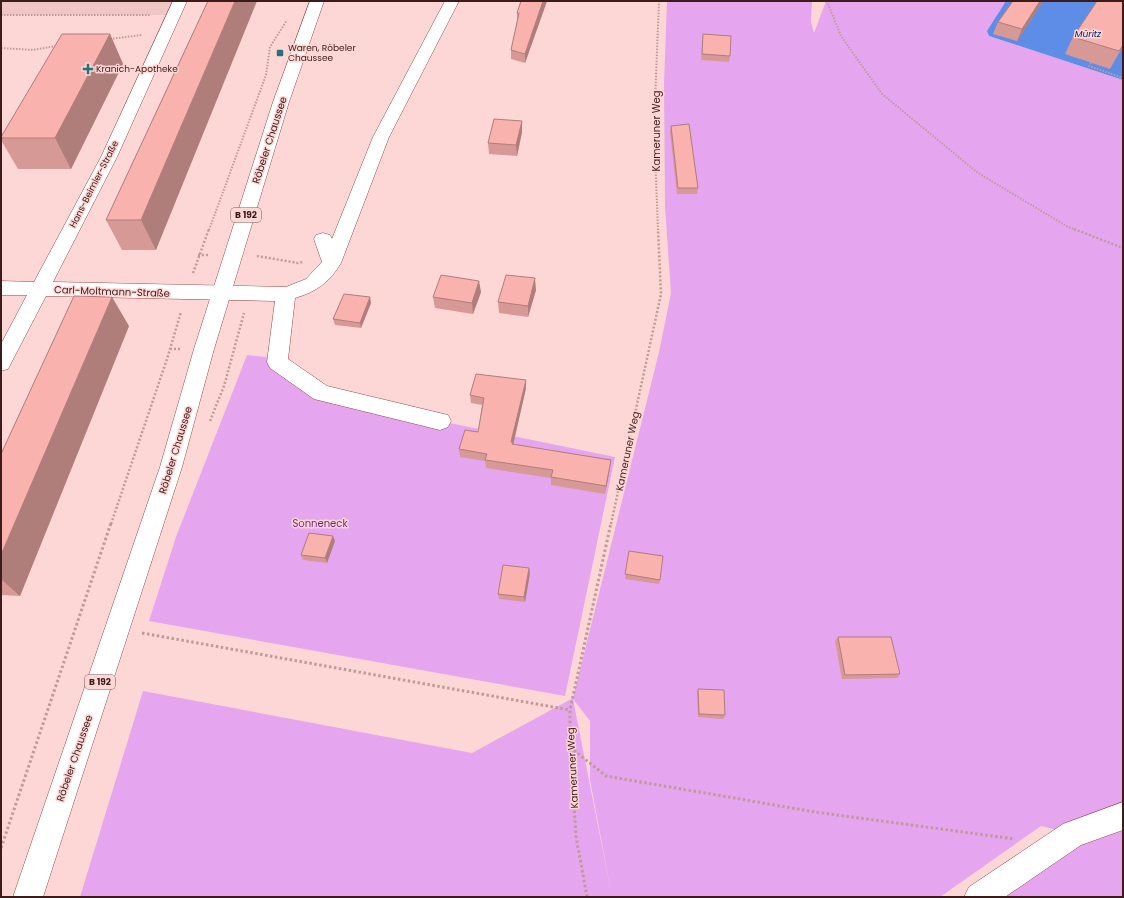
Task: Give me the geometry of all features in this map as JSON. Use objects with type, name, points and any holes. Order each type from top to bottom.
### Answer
[{"type":"main road","name":"Röbeler Chaussee","points":[[28,897],[170,467],[204,349],[281,102],[317,1]]},
{"type":"main road","name":"Carl-Moltmann-Straße","points":[[1,288],[286,294],[302,290],[316,282],[328,251],[381,137],[452,1]]},
{"type":"main road","name":"Hans-Beimler-Straße","points":[[1,363],[109,157],[177,8]]},
{"type":"main road","points":[[286,294],[276,362],[321,393],[440,421]]},
{"type":"main road","points":[[979,897],[1073,834],[1123,816]]},
{"type":"path","name":"Kameruner Weg","points":[[587,897],[576,836],[570,747],[570,710],[661,294],[654,127],[660,1]]},
{"type":"path","points":[[827,1],[840,36],[882,94],[978,173],[1068,227],[1123,248]]},
{"type":"path","points":[[1,15],[177,8]]},
{"type":"path","points":[[1,848],[165,367],[198,255],[266,75],[270,47],[288,18]]},
{"type":"path","points":[[105,40],[166,32]]},
{"type":"path","points":[[1,48],[33,50],[60,46]]},
{"type":"path","points":[[1091,63],[1089,66],[1123,78]]},
{"type":"path","points":[[198,255],[255,255],[298,263],[328,251]]},
{"type":"path","points":[[118,628],[570,710]]},
{"type":"path","points":[[570,747],[606,776],[815,812],[909,823],[1057,845]]},
{"type":"shaded area","points":[[1,1],[180,1],[174,15],[1,15]]},
{"type":"green space","points":[[667,1],[812,1],[811,21],[814,33],[826,1],[1006,1],[988,31],[989,36],[1123,80],[1123,897],[979,897],[1073,834],[1041,826],[940,897],[80,897],[143,691],[472,753],[573,698],[659,352],[671,293],[665,207],[664,84]],"holes":[[[573,699],[590,721],[590,780],[612,897]]]},
{"type":"green space","name":"Sonneneck","points":[[247,355],[266,357],[277,362],[321,393],[440,421],[615,457],[565,696],[149,621],[176,537]]},
{"type":"water","name":"Müritz","points":[[1006,1],[1123,1],[1123,80],[989,36],[987,31]]},
{"type":"building","points":[[208,1],[235,1],[141,220],[106,220]]},
{"type":"building","points":[[521,1],[543,1],[525,54],[511,50],[519,13],[517,13]]},
{"type":"building","points":[[1013,1],[1040,1],[1022,29],[998,22]]},
{"type":"building","points":[[1097,1],[1123,1],[1123,45],[1119,51],[1073,37]]},
{"type":"building","points":[[62,34],[110,34],[55,138],[1,138],[1,137]]},
{"type":"building","points":[[703,34],[731,36],[730,56],[702,54]]},
{"type":"building","points":[[494,119],[522,121],[516,145],[488,143]]},
{"type":"building","points":[[689,124],[698,188],[678,188],[671,126]]},
{"type":"building","points":[[441,275],[479,281],[472,303],[433,297]]},
{"type":"building","points":[[506,275],[535,278],[528,306],[498,302]]},
{"type":"building","points":[[344,294],[370,297],[360,323],[333,319]]},
{"type":"building","points":[[74,296],[112,297],[1,555],[1,454]]},
{"type":"building","points":[[476,374],[526,380],[511,442],[513,442],[512,444],[611,460],[606,486],[551,477],[553,470],[485,460],[487,454],[459,449],[465,430],[478,432],[484,398],[470,395]]},
{"type":"building","points":[[309,533],[333,536],[325,558],[301,555]]},
{"type":"building","points":[[629,551],[663,556],[660,580],[625,574]]},
{"type":"building","points":[[503,565],[529,568],[524,597],[498,594]]},
{"type":"building","points":[[838,637],[891,637],[900,674],[845,675]]},
{"type":"building","points":[[698,689],[724,690],[725,715],[699,714]]},
{"type":"place","name":"Waren, Röbeler Chaussee","points":[[280,53]]},
{"type":"place","name":"Kranich-Apotheke","points":[[88,69]]}]
